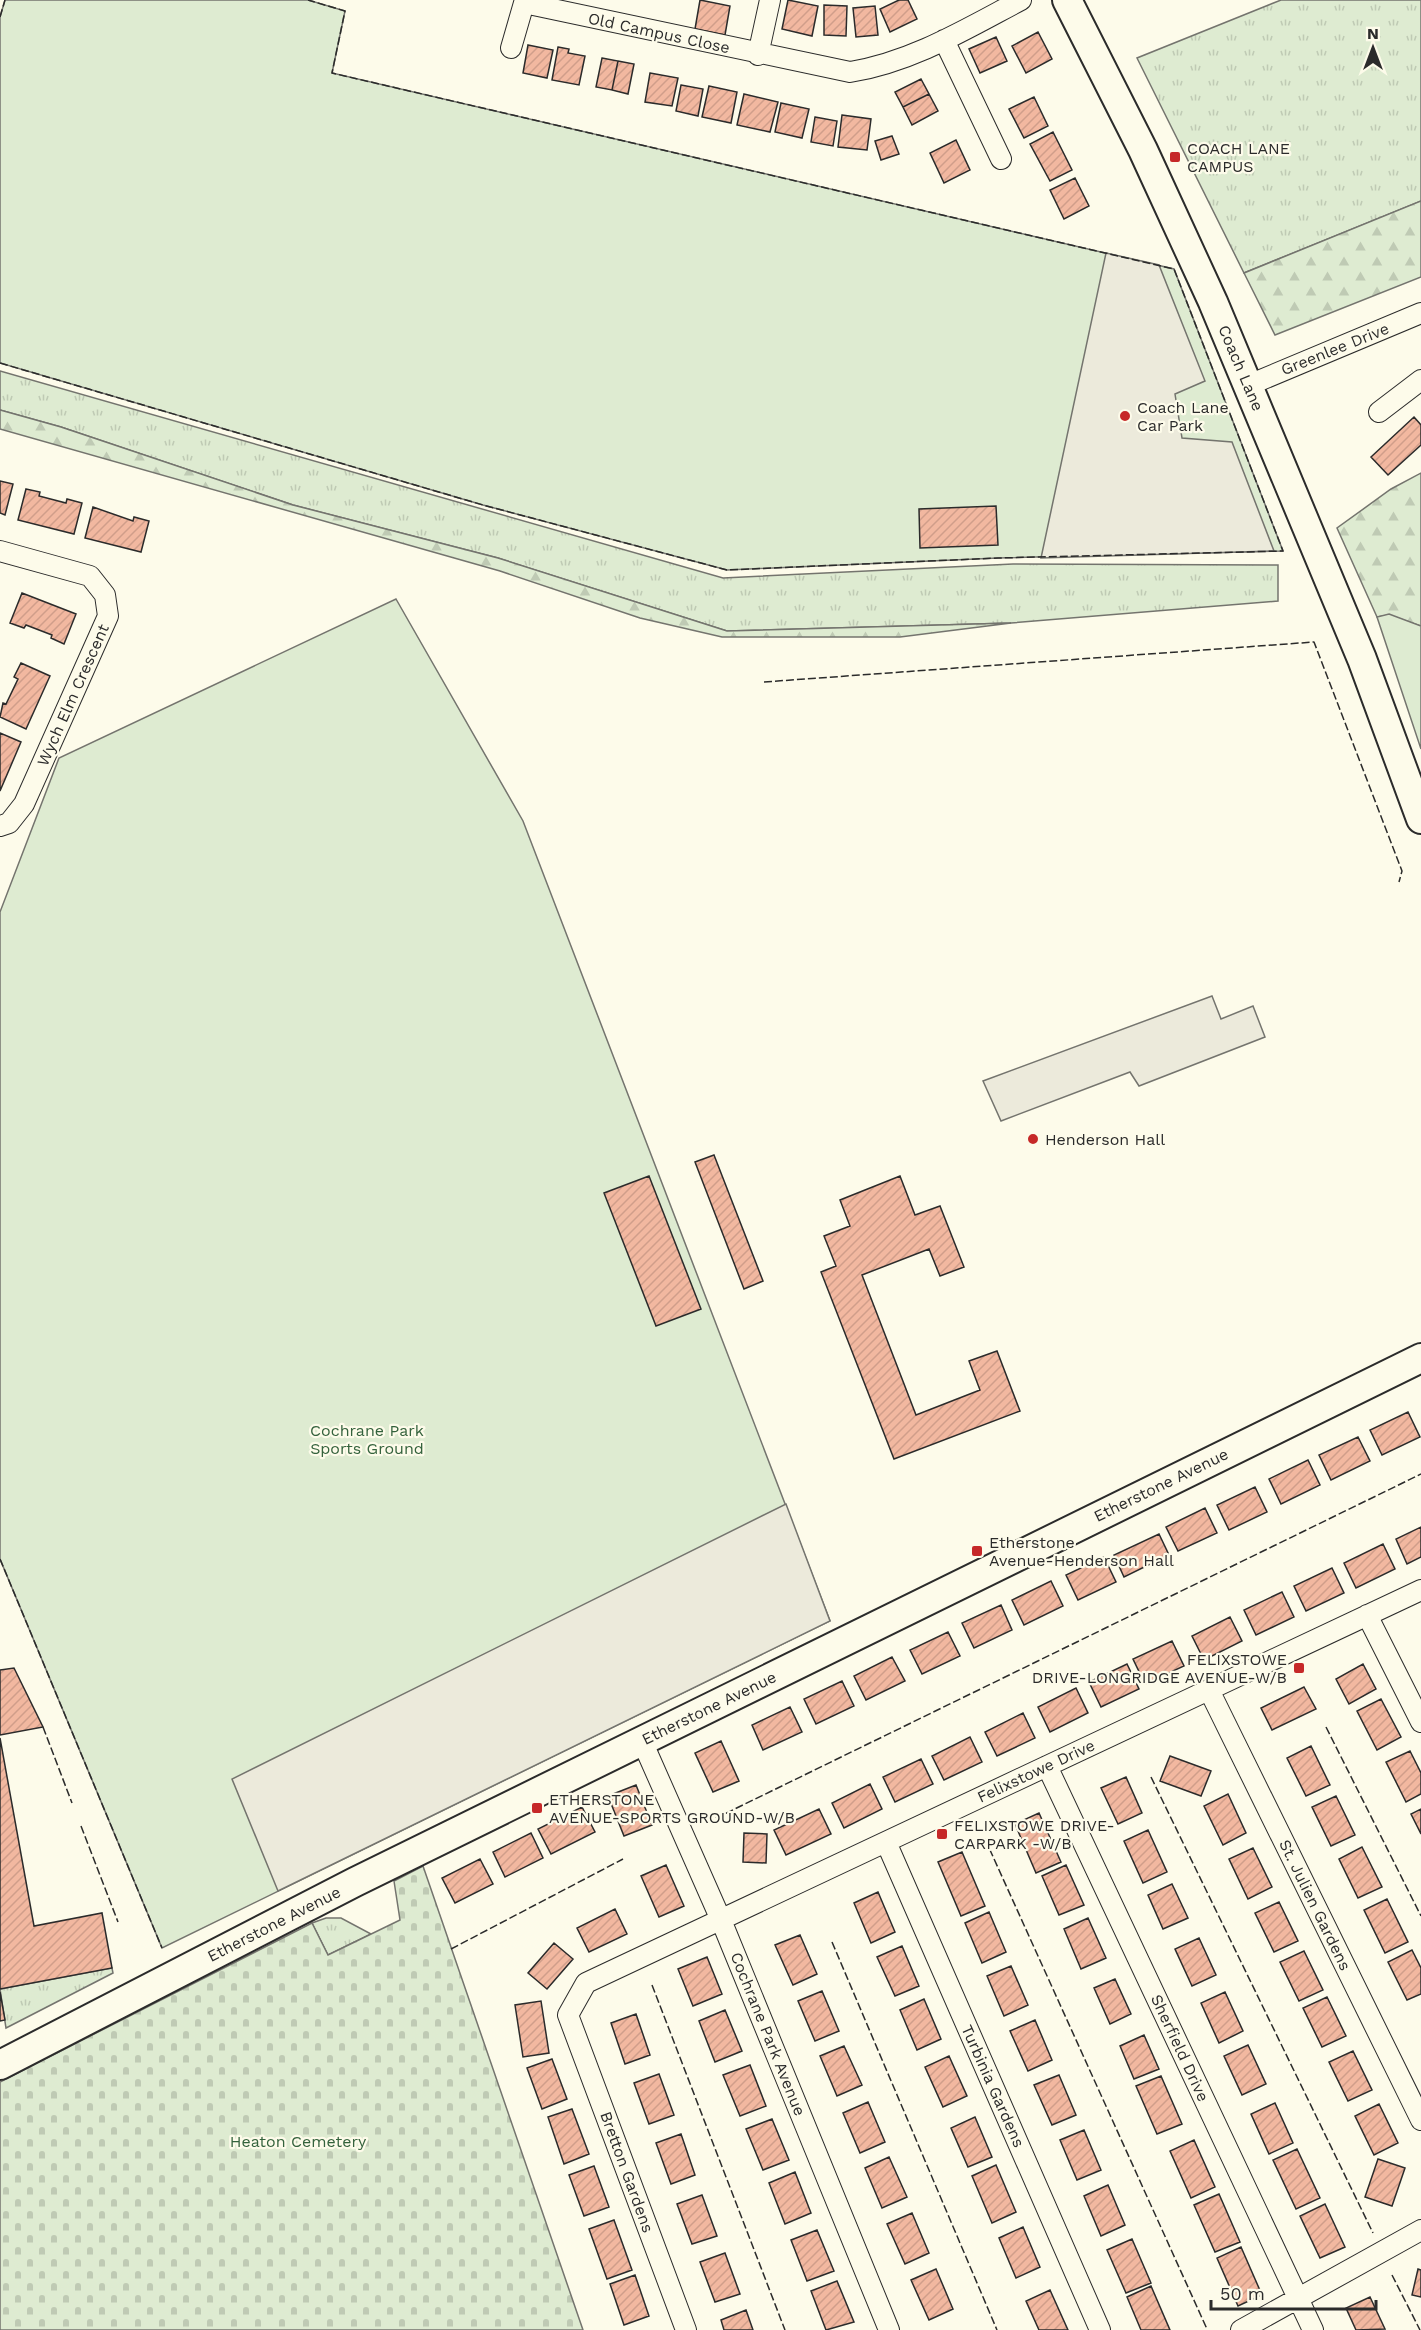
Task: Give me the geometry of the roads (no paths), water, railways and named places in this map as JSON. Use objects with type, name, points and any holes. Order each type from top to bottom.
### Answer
[{"type":"street","points":[[758,55],[770,0]]},
{"type":"street","name":"Old Campus Close","points":[[511,48],[524,2],[758,55],[850,72],[876,68],[912,57],[1022,0]]},
{"type":"street","name":"Coach Lane","points":[[1067,0],[1148,161],[1249,385],[1362,659],[1421,819]]},
{"type":"street","points":[[944,40],[1001,159]]},
{"type":"street","name":"Greenlee Drive","points":[[1249,385],[1421,313]]},
{"type":"street","points":[[1379,412],[1421,380]]},
{"type":"street","name":"Wych Elm Crescent","points":[[0,551],[90,576],[105,596],[108,616],[24,804],[9,823],[0,826]]},
{"type":"street","name":"Etherstone Avenue","points":[[0,2065],[355,1882],[1421,1358]]},
{"type":"street","name":"Felixstowe Drive","points":[[568,2015],[586,1983],[1421,1590]]},
{"type":"street","points":[[1367,1616],[1421,1722]]},
{"type":"street","name":"St. Julien Gardens","points":[[1209,1690],[1421,2120]]},
{"type":"street","name":"Cochrane Park Avenue","points":[[642,1741],[721,1920],[889,2330]]},
{"type":"street","name":"Sherfield Drive","points":[[1047,1766],[1313,2330]]},
{"type":"street","name":"Turbinia Gardens","points":[[886,1842],[1100,2330]]},
{"type":"street","name":"Bretton Gardens","points":[[568,2015],[686,2330]]},
{"type":"street","points":[[1240,2330],[1421,2230]]},
{"type":"place","name":"COACH LANE CAMPUS","points":[[1175,157]]},
{"type":"place","name":"Coach Lane Car Park","points":[[1125,416]]},
{"type":"place","name":"Henderson Hall","points":[[1033,1139]]},
{"type":"place","name":"Etherstone Avenue-Henderson Hall","points":[[977,1551]]},
{"type":"place","name":"FELIXSTOWE DRIVE-LONGRIDGE AVENUE-W/B","points":[[1299,1668]]},
{"type":"place","name":"ETHERSTONE AVENUE-SPORTS GROUND-W/B","points":[[537,1808]]},
{"type":"place","name":"FELIXSTOWE DRIVE- CARPARK -W/B","points":[[942,1834]]},
{"type":"park label","name":"Cochrane Park Sports Ground","points":[[367,1439]]},
{"type":"park label","name":"Heaton Cemetery","points":[[298,2141]]}]
